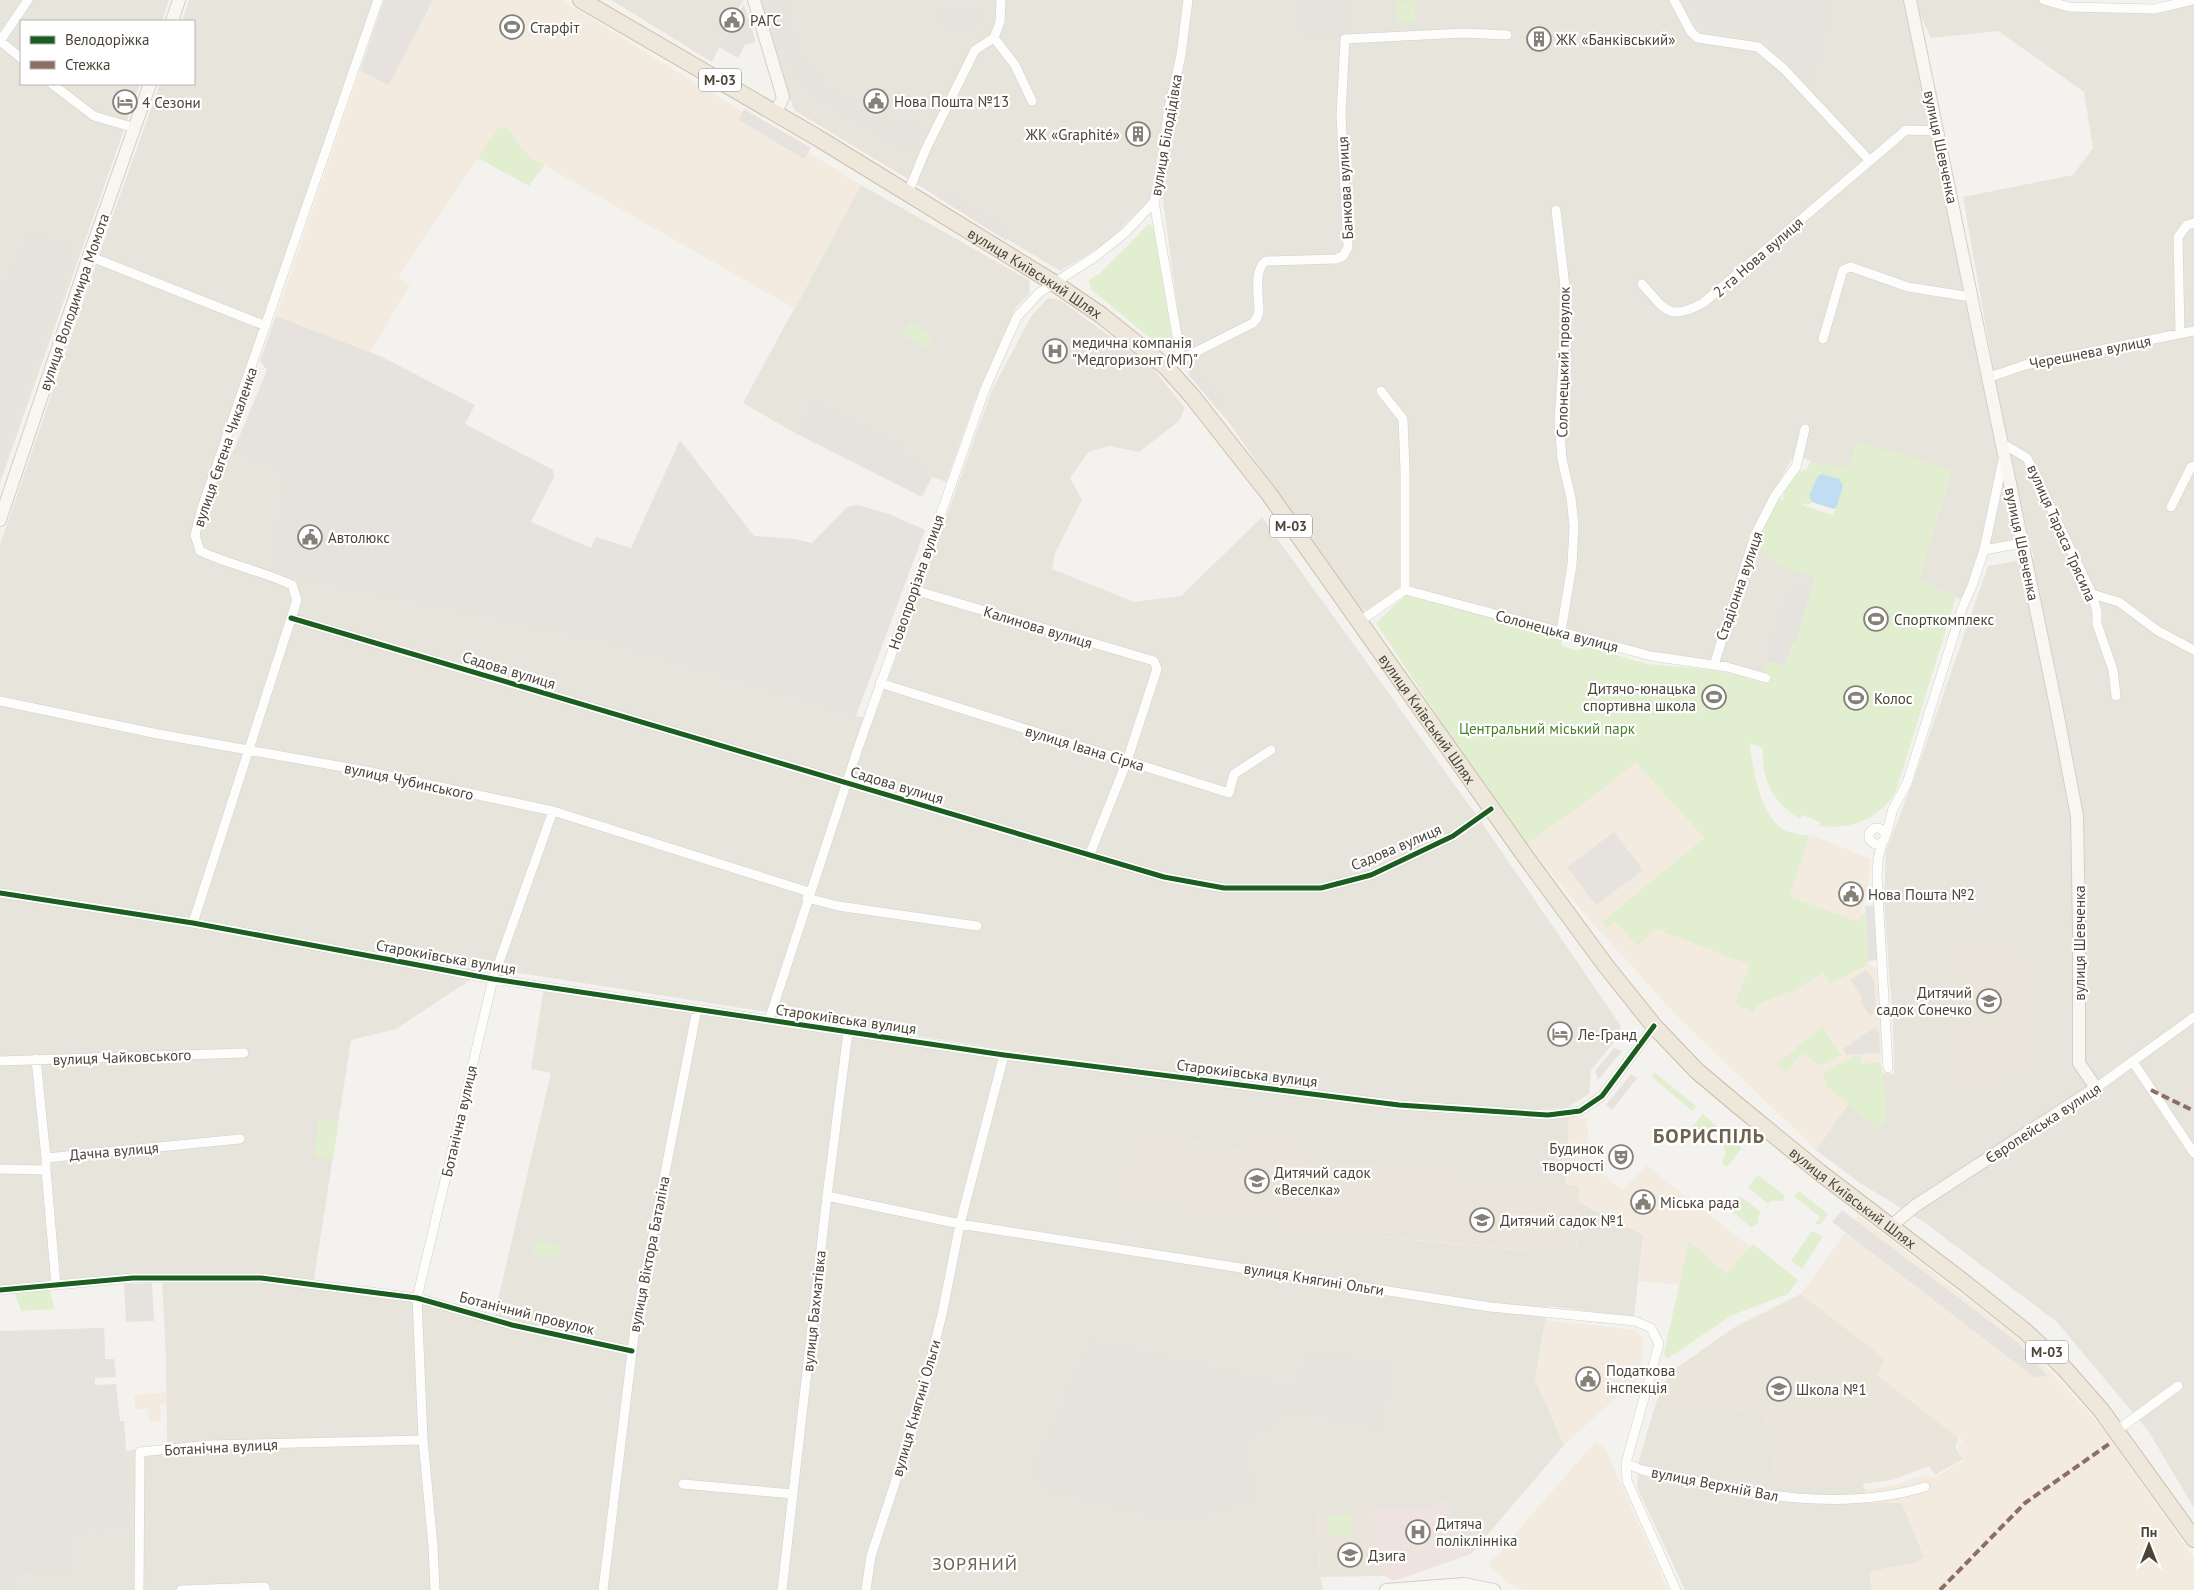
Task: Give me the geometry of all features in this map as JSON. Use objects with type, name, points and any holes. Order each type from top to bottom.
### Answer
[{"type":"highway","name":"вулиця Київський Шлях","points":[[581,0],[776,114],[1054,283],[1101,315],[1166,368],[1192,396],[1238,453],[1491,809],[1601,959],[1654,1026],[1697,1070],[1741,1108],[1818,1171],[2026,1332],[2064,1368],[2101,1410],[2194,1538]]},
{"type":"main road","points":[[172,20],[179,0]]},
{"type":"main road","points":[[754,0],[783,97],[776,114]]},
{"type":"main road","name":"вулиця Шевченка","points":[[1910,0],[2077,816],[2079,1063],[2096,1088]]},
{"type":"main road","name":"вулиця Володимира Момота","points":[[0,520],[89,256],[150,85]]},
{"type":"main road","name":"Європейська вулиця","points":[[1890,1226],[1915,1206],[2096,1088]]},
{"type":"main road","points":[[1386,1590],[1464,1584],[1494,1590]]},
{"type":"street","points":[[20,57],[0,41],[28,0]]},
{"type":"street","name":"вулиця Євгена Чикаленка","points":[[193,923],[296,600],[292,585],[274,576],[215,558],[200,551],[195,535],[201,511],[378,0]]},
{"type":"street","points":[[908,193],[933,134],[975,50],[994,38],[1000,22],[1001,0]]},
{"type":"street","name":"вулиця Білодідівка","points":[[1181,359],[1154,202],[1160,181],[1168,113],[1181,55],[1188,0]]},
{"type":"street","points":[[1674,0],[1691,32],[1698,38],[1758,47],[1784,69],[1870,161]]},
{"type":"street","points":[[2044,0],[2069,7],[2154,9],[2193,0]]},
{"type":"street","name":"Банкова вулиця","points":[[1166,368],[1253,323],[1258,318],[1258,272],[1260,265],[1266,260],[1336,260],[1344,256],[1348,248],[1341,116],[1345,39],[1464,33],[1507,35]]},
{"type":"street","points":[[994,38],[1015,66],[1032,101]]},
{"type":"street","points":[[53,85],[94,116],[135,128]]},
{"type":"street","name":"2-га Нова вулиця","points":[[1642,284],[1666,310],[1677,313],[1689,311],[1703,303],[1906,130],[1938,131]]},
{"type":"street","name":"Новопрорізна вулиця","points":[[769,1020],[808,895],[880,684],[985,389],[1017,317],[1039,293],[1096,256],[1126,232],[1154,202]]},
{"type":"street","name":"Солонецький провулок","points":[[1556,210],[1567,304],[1559,421],[1562,460],[1571,498],[1574,526],[1572,565],[1562,632]]},
{"type":"street","points":[[2180,334],[2178,236],[2188,225],[2194,223]]},
{"type":"street","points":[[89,256],[266,326]]},
{"type":"street","points":[[1823,338],[1843,270],[1846,268],[1851,267],[1908,287],[1971,297]]},
{"type":"street","name":"Черешнева вулиця","points":[[1987,378],[2025,365],[2194,331]]},
{"type":"street","points":[[1357,619],[1363,619],[1405,590],[1403,419],[1381,391]]},
{"type":"street","name":"Стадіонна вулиця","points":[[1714,665],[1755,535],[1775,496],[1796,467],[1805,429]]},
{"type":"street","name":"вулиця Тараса Трясила","points":[[2000,442],[2027,458],[2092,594],[2097,612],[2097,624],[2113,670],[2116,696]]},
{"type":"street","points":[[1880,841],[1893,809],[1907,783],[1963,606],[1984,550],[2003,458]]},
{"type":"street","points":[[2170,507],[2191,467],[2194,466]]},
{"type":"street","points":[[1984,550],[2022,543]]},
{"type":"street","name":"Калинова вулиця","points":[[914,590],[1154,661],[1157,669],[1126,761]]},
{"type":"street","name":"Солонецька вулиця","points":[[1405,590],[1651,656],[1727,667],[1766,678]]},
{"type":"street","points":[[2092,594],[2119,602],[2158,631],[2194,650]]},
{"type":"street","name":"Садова вулиця","points":[[291,618],[1090,856],[1164,877],[1224,888],[1322,888],[1371,875],[1454,836],[1491,809]]},
{"type":"street","name":"вулиця Івана Сірка","points":[[880,684],[1229,793],[1234,774],[1271,750]]},
{"type":"street","name":"вулиця Чубинського","points":[[0,701],[248,750],[366,771],[553,811],[808,895]]},
{"type":"street","points":[[1090,856],[1126,761]]},
{"type":"street","points":[[1880,841],[1869,836],[1874,828],[1893,809]]},
{"type":"street","name":"Ботанічна вулиця","points":[[435,1590],[433,1546],[423,1440],[417,1298],[492,979],[553,811]]},
{"type":"street","points":[[1874,828],[1882,829],[1877,876],[1888,1068]]},
{"type":"street","name":"Старокиївська вулиця","points":[[0,893],[193,923],[492,979],[1004,1055],[1399,1105],[1548,1115],[1580,1111],[1602,1096],[1654,1026]]},
{"type":"street","points":[[808,895],[838,906],[976,926]]},
{"type":"street","name":"вулиця Віктора Баталіна","points":[[603,1590],[634,1327],[697,1009]]},
{"type":"street","name":"Європейська вулиця","points":[[2096,1088],[2194,1017]]},
{"type":"street","name":"вулиця Бахматівка","points":[[782,1590],[827,1196],[848,1032]]},
{"type":"street","name":"вулиця Чайковського","points":[[0,1061],[244,1052]]},
{"type":"street","name":"вулиця Княгині Ольги","points":[[866,1590],[871,1556],[918,1413],[943,1310],[960,1224],[1004,1055]]},
{"type":"street","points":[[36,1059],[56,1285]]},
{"type":"street","points":[[2133,1062],[2194,1153]]},
{"type":"street","name":"Дачна вулиця","points":[[46,1158],[240,1139]]},
{"type":"street","points":[[0,1169],[46,1170]]},
{"type":"street","points":[[827,1196],[960,1224]]},
{"type":"street","name":"вулиця Княгині Ольги","points":[[960,1224],[1490,1306],[1635,1321],[1651,1328],[1659,1344],[1626,1463]]},
{"type":"street","name":"Ботанічний провулок","points":[[0,1290],[133,1278],[262,1278],[417,1298],[512,1325],[632,1351]]},
{"type":"street","points":[[2116,1431],[2178,1386]]},
{"type":"street","name":"Ботанічна вулиця","points":[[139,1590],[140,1452],[209,1445],[423,1440]]},
{"type":"street","points":[[1626,1463],[1627,1480],[1676,1590]]},
{"type":"street","name":"вулиця Верхній Вал","points":[[1626,1463],[1642,1470],[1764,1496],[1789,1499],[1879,1498],[1897,1496],[1925,1488]]},
{"type":"street","points":[[683,1484],[793,1494]]},
{"type":"street","points":[[1449,1590],[1464,1584]]},
{"type":"street","points":[[181,1590],[265,1587],[265,1590]]},
{"type":"shaded area","points":[[0,0],[169,0],[162,20],[20,20],[20,85],[140,85],[0,483]]},
{"type":"shaded area","points":[[189,0],[373,0],[220,447],[287,471],[588,636],[873,721],[992,390],[1032,315],[1048,298],[1060,300],[1151,366],[1185,408],[1179,421],[1139,452],[1109,446],[1088,452],[1070,478],[1082,500],[1055,553],[1052,569],[1134,602],[1181,596],[1262,517],[1482,823],[1621,1026],[1619,1036],[1591,1070],[1589,1094],[1568,1107],[1536,1110],[1401,1100],[1281,1087],[1001,1049],[488,968],[396,1029],[351,1040],[313,1285],[261,1278],[133,1278],[0,1290],[0,545],[109,226],[160,85],[195,85],[195,20],[182,20]]},
{"type":"shaded area","points":[[384,0],[433,0],[389,85],[360,71]]},
{"type":"shaded area","points":[[433,0],[561,0],[861,185],[795,309],[493,136],[398,277],[410,285],[370,353],[276,316],[360,71],[389,85]]},
{"type":"shaded area","points":[[611,0],[743,0],[712,62]]},
{"type":"shaded area","points":[[756,0],[1908,0],[2020,542],[1983,549],[1971,585],[1960,599],[1919,579],[1952,470],[1847,474],[1794,455],[1748,537],[1780,566],[1816,578],[1812,590],[1791,583],[1762,675],[1652,654],[1406,589],[1376,608],[1365,611],[1356,606],[1233,428],[1185,367],[1163,199],[1151,198],[1105,244],[1060,271],[794,110]]},
{"type":"shaded area","points":[[771,0],[784,0],[798,51],[825,88],[892,126],[911,121],[924,130],[911,152],[812,94],[786,57]]},
{"type":"shaded area","points":[[1303,0],[1348,0],[1348,34],[1303,33]]},
{"type":"shaded area","points":[[1692,0],[1774,0],[1775,36],[1706,29]]},
{"type":"shaded area","points":[[1778,0],[1828,0],[1829,22],[1817,36],[1822,44],[1810,78],[1804,83],[1786,64],[1775,45]]},
{"type":"shaded area","points":[[1913,0],[2038,0],[2069,7],[2153,9],[2194,0],[2194,1508],[2149,1432],[2057,1322],[1921,1220],[1860,1183],[1816,1150],[1871,1072],[1894,1074],[1893,1024],[1884,901],[1886,851],[1915,776],[1988,566],[2034,558],[2009,458],[1963,197],[2073,175],[2093,148],[2084,92],[1998,31],[1931,38]]},
{"type":"shaded area","points":[[744,4],[756,42],[745,45],[738,58],[719,47]]},
{"type":"shaded area","points":[[975,9],[982,13],[973,29],[966,25],[963,34],[940,23],[942,11]]},
{"type":"shaded area","points":[[744,109],[811,148],[804,159],[739,120]]},
{"type":"shaded area","points":[[861,185],[1029,280],[1030,294],[1016,307],[975,400],[946,482],[932,477],[913,464],[903,455],[898,444],[812,401],[795,433],[743,403]]},
{"type":"shaded area","points":[[952,196],[1005,229],[1007,241],[937,197]]},
{"type":"shaded area","points":[[31,234],[71,249],[0,457],[0,301]]},
{"type":"shaded area","points":[[276,316],[382,357],[475,405],[465,424],[553,470],[554,477],[531,522],[591,548],[596,537],[631,548],[680,440],[754,536],[795,539],[812,543],[847,507],[858,505],[889,514],[925,530],[856,716],[588,636],[272,570],[287,471],[233,452],[267,370],[260,361]]},
{"type":"shaded area","points":[[1195,371],[1222,401],[1218,410],[1188,374]]},
{"type":"shaded area","points":[[812,401],[899,444],[903,455],[932,477],[922,497],[795,433]]},
{"type":"shaded area","points":[[1791,583],[1812,590],[1796,642],[1793,642],[1785,666],[1766,661]]},
{"type":"shaded area","points":[[1636,762],[1704,838],[1603,921],[1607,927],[1616,920],[1656,929],[1750,965],[1735,1003],[1758,1004],[1797,989],[1823,971],[1830,984],[1869,964],[1877,970],[1882,1056],[1816,1150],[1677,1016],[1594,925],[1527,844],[1591,798]]},
{"type":"shaded area","points":[[1614,832],[1643,870],[1596,905],[1567,867]]},
{"type":"shaded area","points":[[1810,834],[1870,859],[1870,875],[1859,922],[1789,896]]},
{"type":"shaded area","points":[[1876,905],[1879,960],[1868,961],[1865,906]]},
{"type":"shaded area","name":"Дитячий садок Сонечко","points":[[2028,948],[2030,1069],[1962,1095],[1950,1051],[1949,950]]},
{"type":"shaded area","points":[[1866,970],[1874,980],[1876,1011],[1870,1016],[1860,1001],[1863,998],[1850,980]]},
{"type":"shaded area","points":[[544,987],[1399,1106],[1569,1116],[1566,1185],[1317,1161],[1318,1148],[1242,1151],[1135,1132],[1120,1194],[1379,1237],[1576,1255],[1578,1202],[1643,1235],[1634,1317],[1548,1306],[1535,1379],[1564,1445],[1471,1554],[1444,1500],[1430,1507],[1372,1511],[1318,1511],[1320,1577],[1323,1590],[15,1590],[15,1574],[73,1571],[69,1532],[132,1528],[126,1451],[167,1445],[166,1358],[162,1280],[261,1280],[408,1297],[493,1321],[551,1073],[531,1069]]},
{"type":"shaded area","points":[[1875,1027],[1879,1032],[1880,1053],[1847,1055],[1843,1049]]},
{"type":"shaded area","points":[[1614,1048],[1622,1051],[1598,1080],[1595,1071]]},
{"type":"shaded area","points":[[1631,1074],[1637,1078],[1612,1110],[1606,1105]]},
{"type":"shaded area","points":[[1569,1116],[1587,1119],[1590,1164],[1623,1190],[1646,1165],[1753,1249],[1716,1288],[1638,1281],[1643,1235],[1578,1202],[1579,1187],[1566,1185]]},
{"type":"shaded area","points":[[1135,1132],[1242,1151],[1263,1137],[1318,1148],[1317,1161],[1579,1186],[1576,1255],[1296,1229],[1196,1213],[1119,1194]]},
{"type":"shaded area","points":[[1842,1210],[2017,1342],[2047,1376],[2034,1377],[1832,1222]]},
{"type":"shaded area","points":[[1858,1215],[2023,1342],[2103,1428],[2194,1558],[2194,1590],[1872,1590],[1870,1576],[1873,1571],[1918,1562],[1924,1557],[1902,1503],[1866,1503],[1865,1490],[1895,1485],[1927,1474],[1934,1478],[1964,1460],[1959,1451],[1958,1444],[1963,1441],[1877,1375],[1884,1359],[1801,1294]]},
{"type":"shaded area","points":[[152,1283],[154,1321],[126,1322],[124,1284]]},
{"type":"shaded area","name":"Школа №1","points":[[1801,1294],[1885,1359],[1877,1375],[1959,1438],[1955,1447],[1963,1459],[1935,1475],[1929,1466],[1892,1480],[1862,1484],[1778,1485],[1766,1413],[1656,1403],[1669,1373],[1735,1327]]},
{"type":"shaded area","points":[[1546,1320],[1635,1330],[1644,1339],[1639,1377],[1564,1445],[1535,1379]]},
{"type":"shaded area","points":[[104,1328],[105,1359],[114,1359],[116,1377],[95,1378],[95,1385],[116,1384],[120,1421],[124,1421],[132,1528],[70,1532],[73,1571],[15,1574],[15,1590],[0,1590],[0,1331]]},
{"type":"shaded area","points":[[104,1328],[105,1359],[48,1363],[46,1330]]},
{"type":"shaded area","points":[[1094,1342],[1297,1389],[1309,1355],[1390,1364],[1379,1426],[1293,1409],[1242,1442],[1252,1497],[1182,1521],[1059,1492],[1046,1483],[1034,1469]]},
{"type":"shaded area","points":[[46,1380],[47,1406],[8,1407],[7,1381]]},
{"type":"shaded area","points":[[166,1392],[167,1404],[160,1405],[161,1421],[149,1422],[148,1408],[135,1410],[134,1395]]},
{"type":"shaded area","points":[[1656,1403],[1766,1413],[1778,1485],[1862,1484],[1865,1490],[1866,1503],[1902,1503],[1924,1557],[1918,1562],[1873,1571],[1870,1576],[1872,1590],[1685,1590],[1637,1487],[1639,1460]]},
{"type":"shaded area","points":[[1595,1442],[1605,1448],[1668,1590],[1526,1590],[1514,1587],[1488,1565]]},
{"type":"shaded area","name":"Дитяча поліклінніка","points":[[1444,1500],[1471,1554],[1394,1581],[1384,1576],[1372,1511],[1430,1507]]},
{"type":"shaded area","name":"Дзига","points":[[1318,1511],[1372,1511],[1384,1576],[1320,1577]]},
{"type":"green space","points":[[1403,1],[1415,1],[1415,22],[1397,22],[1396,2],[1402,3]]},
{"type":"green space","points":[[499,127],[507,128],[528,155],[545,164],[529,186],[478,158]]},
{"type":"green space","points":[[1149,224],[1154,228],[1172,337],[1168,348],[1163,349],[1091,289],[1089,280],[1099,274]]},
{"type":"green space","points":[[910,322],[934,336],[926,348],[902,334]]},
{"type":"green space","name":"Центральний міський парк","points":[[1857,441],[1952,470],[1919,579],[1956,597],[1897,788],[1891,799],[1874,815],[1854,824],[1831,827],[1819,826],[1820,822],[1802,815],[1800,819],[1776,798],[1771,789],[1764,770],[1763,748],[1749,743],[1755,778],[1767,811],[1782,829],[1809,836],[1789,896],[1859,922],[1861,915],[1865,914],[1868,961],[1867,965],[1830,984],[1823,972],[1797,989],[1758,1004],[1753,1013],[1735,1003],[1750,965],[1656,929],[1637,946],[1616,921],[1607,928],[1603,921],[1704,838],[1636,762],[1591,798],[1527,844],[1448,732],[1376,623],[1406,595],[1561,637],[1562,646],[1578,651],[1581,645],[1647,664],[1714,670],[1760,680],[1766,661],[1785,666],[1793,641],[1796,642],[1816,578],[1780,566],[1755,544],[1777,498],[1785,500],[1783,497],[1785,489],[1800,471],[1806,470],[1811,461],[1849,469]],"holes":[[[1843,486],[1833,515],[1802,505],[1803,503],[1808,505],[1812,502],[1809,496]]]},
{"type":"green space","points":[[1822,1027],[1841,1055],[1820,1065],[1802,1053],[1786,1072],[1776,1064]]},
{"type":"green space","points":[[1860,1054],[1861,1064],[1880,1062],[1882,1070],[1885,1092],[1885,1123],[1877,1129],[1828,1087],[1823,1074],[1825,1071]]},
{"type":"green space","points":[[1654,1072],[1696,1106],[1692,1111],[1651,1076]]},
{"type":"green space","points":[[1703,1114],[1717,1126],[1707,1136],[1701,1133],[1691,1136],[1687,1132]]},
{"type":"green space","points":[[319,1119],[338,1121],[333,1160],[314,1157]]},
{"type":"green space","points":[[1728,1135],[1742,1148],[1727,1167],[1722,1164],[1726,1153],[1722,1142]]},
{"type":"green space","points":[[1758,1175],[1785,1196],[1782,1201],[1771,1201],[1768,1204],[1748,1187]]},
{"type":"green space","points":[[1799,1191],[1828,1214],[1821,1224],[1815,1224],[1820,1217],[1794,1196]]},
{"type":"green space","points":[[1740,1196],[1761,1212],[1758,1216],[1758,1222],[1752,1228],[1729,1209]]},
{"type":"green space","points":[[1812,1231],[1823,1236],[1802,1269],[1791,1261]]},
{"type":"green space","points":[[536,1241],[561,1245],[559,1258],[533,1254]]},
{"type":"green space","points":[[1689,1241],[1726,1274],[1753,1244],[1798,1280],[1788,1294],[1732,1315],[1667,1359],[1664,1353]]},
{"type":"green space","points":[[50,1288],[54,1309],[21,1311],[14,1292]]},
{"type":"green space","points":[[1351,1515],[1352,1535],[1328,1536],[1328,1516]]},
{"type":"water","points":[[1822,474],[1839,479],[1843,486],[1836,508],[1833,509],[1812,502],[1809,496],[1818,476]]},
{"type":"marked path","points":[[2151,1090],[2194,1111]]},
{"type":"marked path","points":[[1940,1590],[2025,1503],[2109,1444]]},
{"type":"cycle path","points":[[291,618],[1164,877],[1224,888],[1321,888],[1371,875],[1453,836],[1491,809]]},
{"type":"cycle path","points":[[0,893],[193,923],[493,979],[1004,1055],[1399,1105],[1548,1115],[1580,1111],[1602,1096],[1654,1026]]},
{"type":"cycle path","points":[[0,1290],[133,1278],[261,1278],[417,1298],[512,1325],[632,1351]]},
{"type":"place","name":"РАГС","points":[[732,20]]},
{"type":"place","name":"Старфіт","points":[[512,27]]},
{"type":"place","name":"ЖК «Банківський»","points":[[1539,39]]},
{"type":"place","name":"Нова Пошта №13","points":[[876,101]]},
{"type":"place","name":"4 Сезони","points":[[125,102]]},
{"type":"place","name":"ЖК «Graphité»","points":[[1138,134]]},
{"type":"place","name":"медична компанія \"Медгоризонт (МГ)\"","points":[[1055,351]]},
{"type":"place","name":"Автолюкс","points":[[310,537]]},
{"type":"place","name":"Спорткомплекс","points":[[1876,619]]},
{"type":"place","name":"Дитячо-юнацька спортивна школа","points":[[1714,697]]},
{"type":"place","name":"Колос","points":[[1856,698]]},
{"type":"place","name":"Нова Пошта №2","points":[[1851,894]]},
{"type":"place","name":"Дитячий садок Сонечко","points":[[1989,1001]]},
{"type":"place","name":"Ле-Гранд","points":[[1560,1034]]},
{"type":"place","name":"Будинок творчості","points":[[1621,1157]]},
{"type":"place","name":"Дитячий садок «Веселка»","points":[[1257,1181]]},
{"type":"place","name":"Міська рада","points":[[1643,1202]]},
{"type":"place","name":"Дитячий садок №1","points":[[1482,1220]]},
{"type":"place","name":"Податкова інспекція","points":[[1588,1379]]},
{"type":"place","name":"Школа №1","points":[[1779,1389]]},
{"type":"place","name":"Дитяча поліклінніка","points":[[1418,1532]]},
{"type":"place","name":"Дзига","points":[[1350,1555]]},
{"type":"district","name":"БОРИСПІЛЬ","points":[[1709,1136]]},
{"type":"district","name":"ЗОРЯНИЙ","points":[[975,1563]]}]
